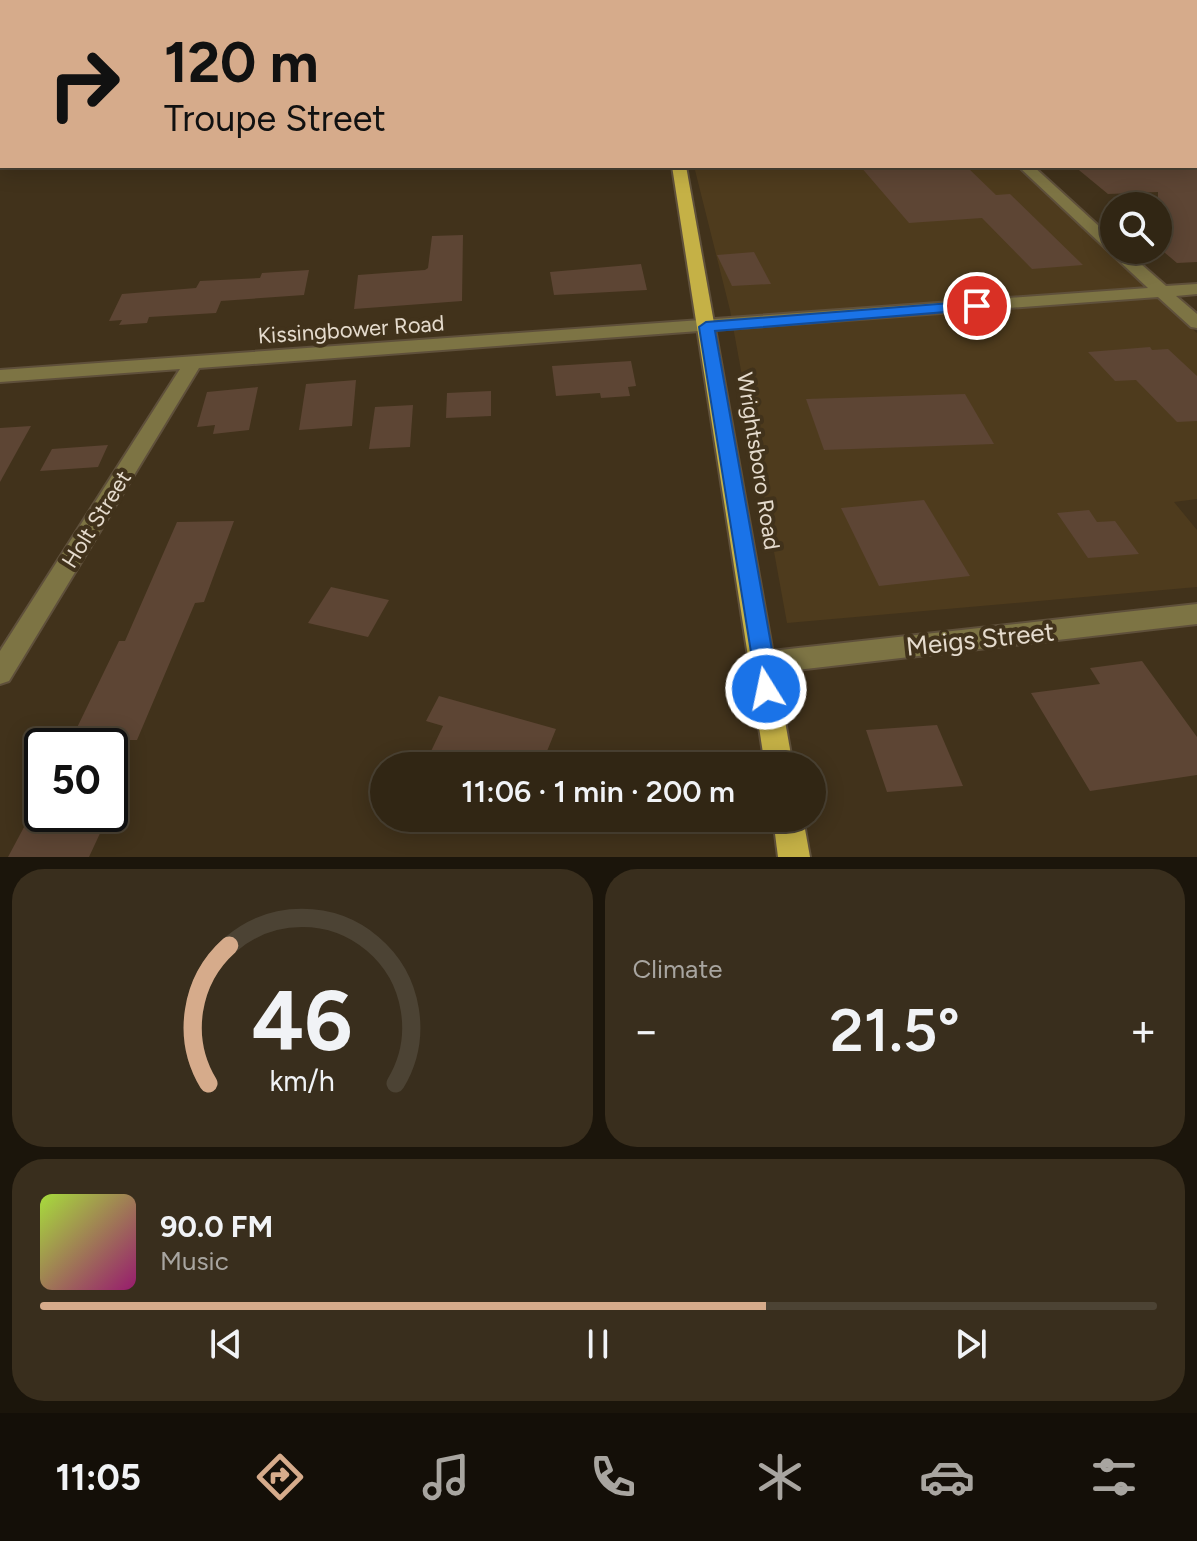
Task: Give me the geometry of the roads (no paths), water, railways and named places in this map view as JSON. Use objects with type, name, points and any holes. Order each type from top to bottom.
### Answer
[{"type":"main road","name":"Wrightsboro Road","points":[[679,168],[777,752]]},
{"type":"main road","points":[[790,832],[794,857]]},
{"type":"street","points":[[1027,168],[1100,235]]},
{"type":"street","points":[[1131,264],[1197,323]]},
{"type":"street","name":"Kissingbower Road","points":[[0,376],[1197,289]]},
{"type":"street","name":"Holt Street","points":[[0,673],[192,364]]},
{"type":"street","name":"Meigs Street","points":[[762,663],[1197,614]]}]
